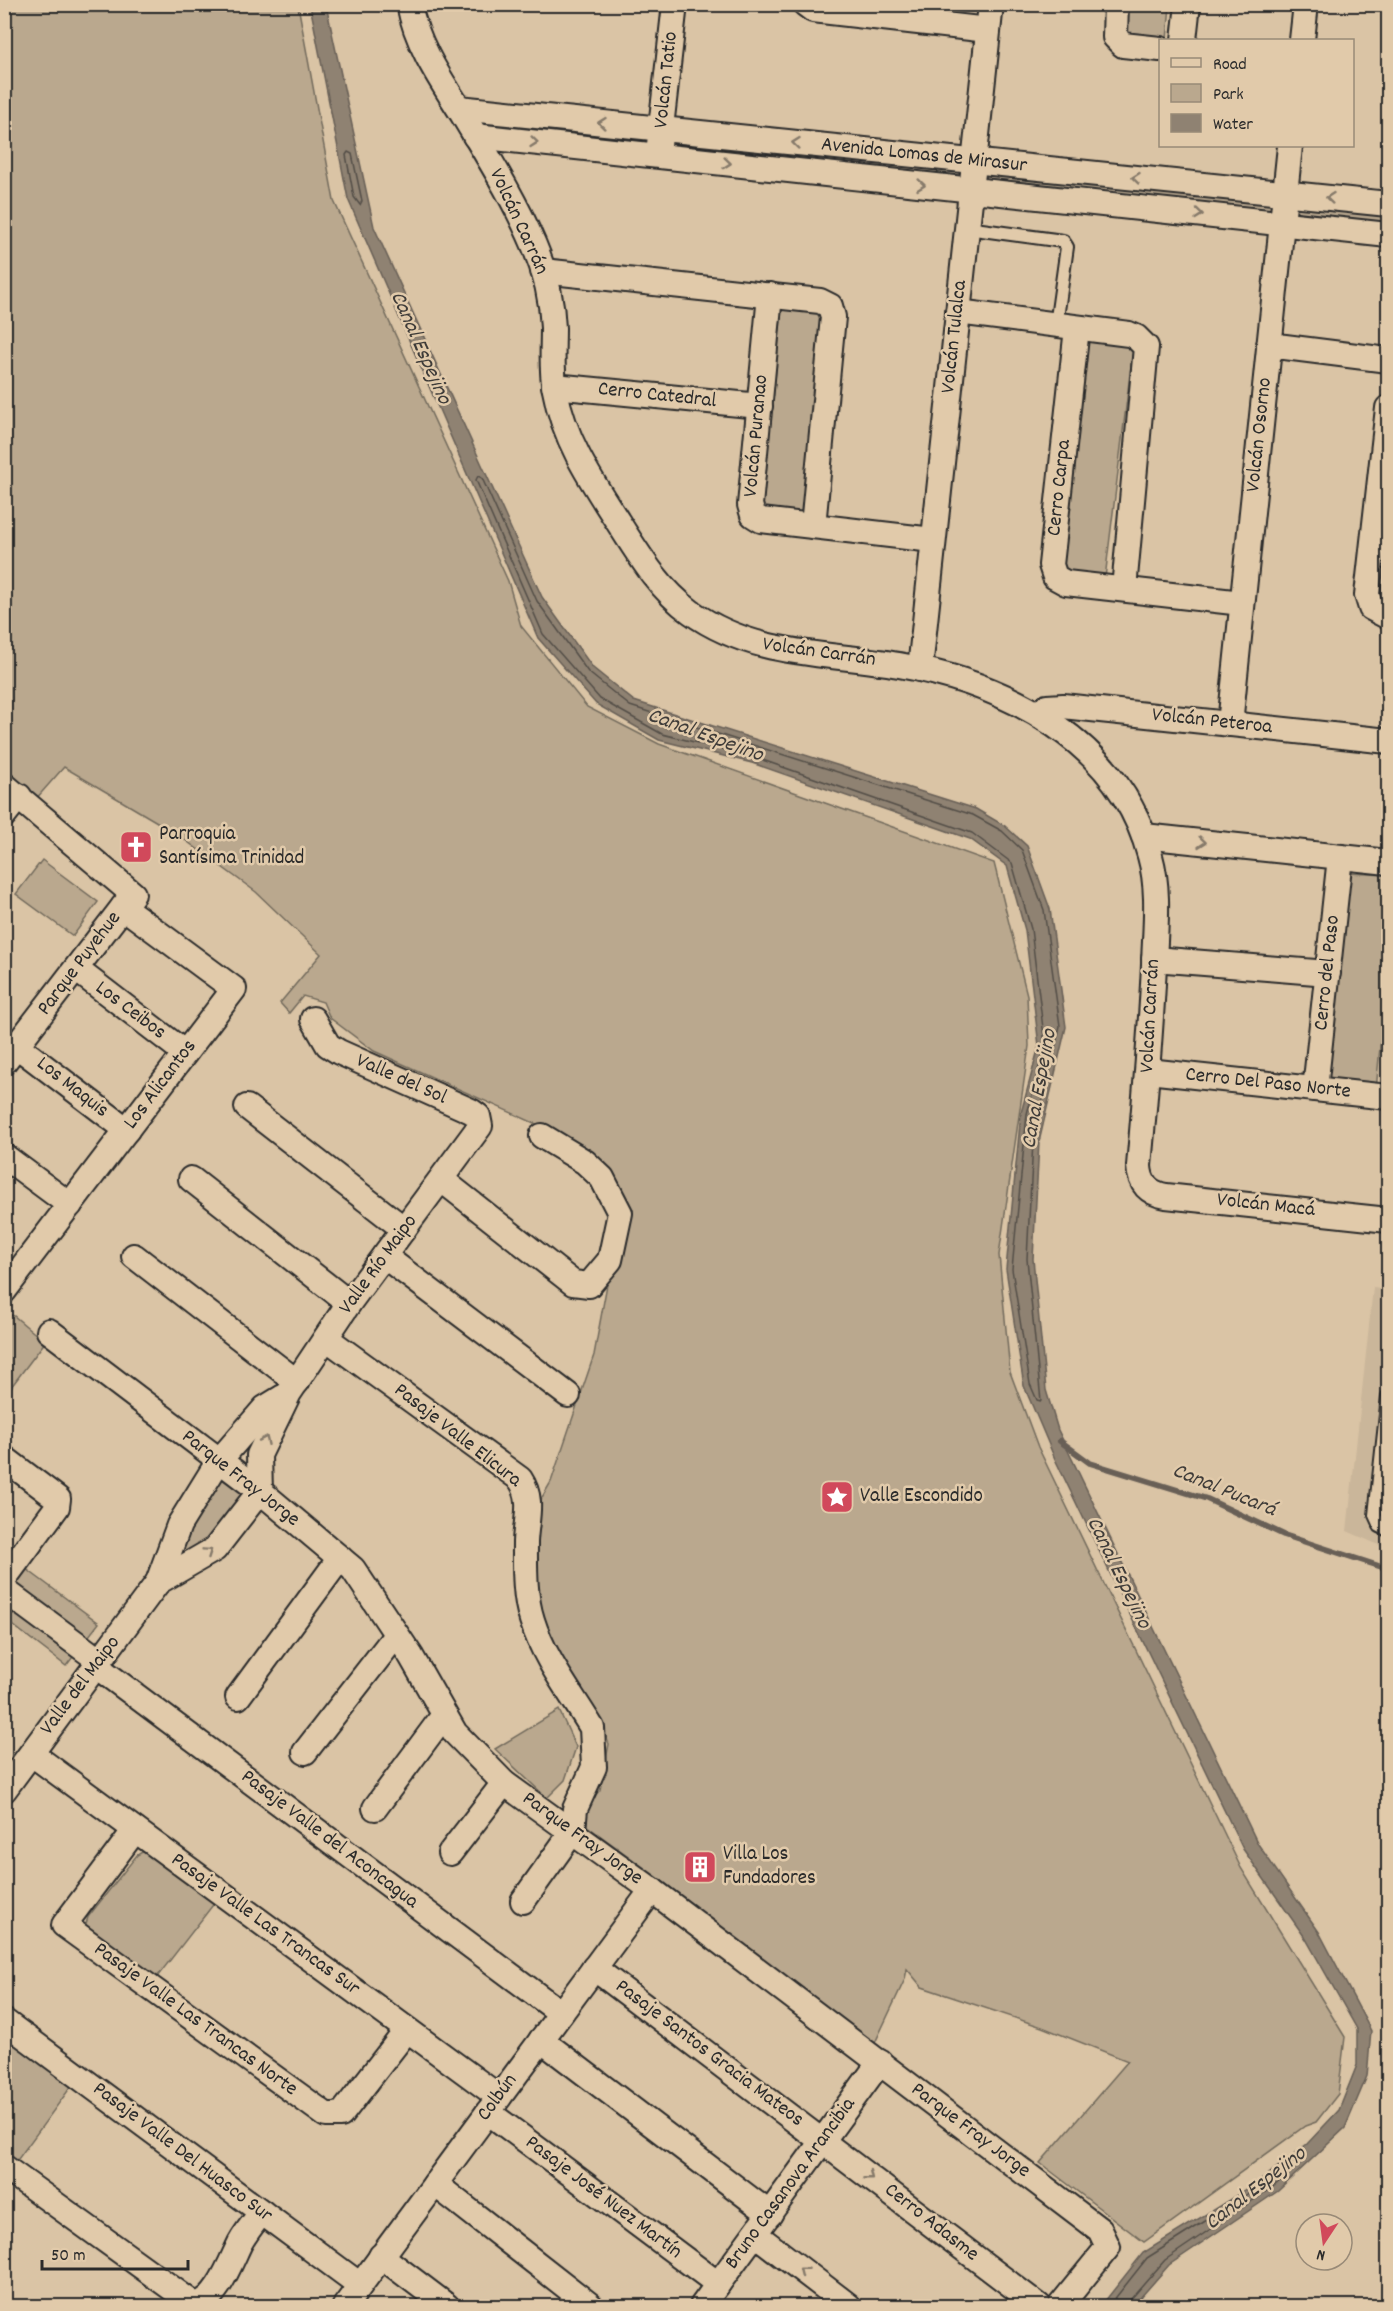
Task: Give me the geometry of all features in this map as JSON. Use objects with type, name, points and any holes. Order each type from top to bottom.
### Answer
[{"type":"street","name":"Volcán Carrán","points":[[409,4],[419,41],[524,224],[543,271],[552,308],[554,386],[563,423],[580,463],[651,573],[683,606],[714,627],[757,645],[798,653],[920,669],[999,695],[1037,713],[1073,737],[1101,764],[1122,791],[1144,836],[1155,887],[1148,1071],[1139,1166],[1146,1187]]},
{"type":"street","name":"Volcán Tatio","points":[[658,156],[675,4]]},
{"type":"street","points":[[804,4],[813,9],[865,10],[988,30]]},
{"type":"street","name":"Volcán Tulalca","points":[[920,669],[991,4]]},
{"type":"street","points":[[1116,4],[1115,37],[1123,45],[1159,49]]},
{"type":"street","points":[[1184,39],[1188,4]]},
{"type":"street","points":[[1302,39],[1306,4]]},
{"type":"street","name":"Avenida Lomas de Mirasur","points":[[459,108],[1389,204]]},
{"type":"street","name":"Avenida Lomas de Mirasur","points":[[475,136],[1389,235]]},
{"type":"street","name":"Volcán Osorno","points":[[1230,724],[1290,147]]},
{"type":"street","points":[[543,271],[820,301],[830,306],[833,312],[813,526]]},
{"type":"street","name":"Volcán Puranao","points":[[770,296],[750,510],[753,515],[761,520],[933,540]]},
{"type":"street","points":[[958,312],[1136,337],[1146,347],[1124,590]]},
{"type":"street","name":"Cerro Carpa","points":[[1067,326],[1052,571],[1060,581],[1066,583],[1242,603]]},
{"type":"street","points":[[1269,345],[1389,360]]},
{"type":"street","name":"Cerro Catedral","points":[[554,386],[760,406]]},
{"type":"street","points":[[1389,408],[1367,595],[1371,608],[1389,617]]},
{"type":"street","name":"Volcán Peteroa","points":[[1037,713],[1055,706],[1389,741]]},
{"type":"street","points":[[9,799],[128,901]]},
{"type":"street","points":[[1144,836],[1389,861]]},
{"type":"street","name":"Cerro del Paso","points":[[1316,1089],[1340,857]]},
{"type":"street","name":"Parque Puyehue","points":[[11,1054],[128,901]]},
{"type":"street","name":"Los Alicantos","points":[[4,1291],[234,989],[128,901]]},
{"type":"street","points":[[1154,959],[1328,973]]},
{"type":"street","name":"Los Ceibos","points":[[76,969],[185,1053]]},
{"type":"street","name":"Valle del Sol","points":[[313,1019],[328,1045],[339,1052],[478,1116],[480,1126],[473,1139]]},
{"type":"street","name":"Los Maquis","points":[[11,1054],[127,1131]]},
{"type":"street","name":"Cerro Del Paso Norte","points":[[1148,1071],[1316,1089],[1388,1092]]},
{"type":"street","points":[[247,1107],[404,1230]]},
{"type":"street","points":[[442,1180],[573,1282],[589,1285],[605,1269],[610,1260],[620,1213],[602,1178],[585,1162],[542,1136]]},
{"type":"street","name":"Valle Río Maipo","points":[[260,1491],[259,1455],[293,1387],[349,1303],[473,1139]]},
{"type":"street","points":[[4,1156],[70,1205]]},
{"type":"street","points":[[191,1179],[349,1303]]},
{"type":"street","name":"Volcán Macá","points":[[1146,1187],[1152,1192],[1166,1196],[1389,1220]]},
{"type":"street","points":[[134,1256],[293,1387]]},
{"type":"street","points":[[384,1256],[568,1395]]},
{"type":"street","name":"Parque Fray Jorge","points":[[50,1331],[218,1462],[260,1491],[353,1569],[411,1656],[455,1733],[504,1783],[652,1890],[1104,2235],[1108,2247],[1060,2307]]},
{"type":"street","name":"Pasaje Valle Elicura","points":[[326,1338],[520,1479],[526,1488],[529,1501],[525,1540],[528,1604],[532,1620],[547,1657],[592,1728],[595,1741],[594,1767],[575,1809],[573,1831]]},
{"type":"street","name":"Valle Río Maipo","points":[[218,1462],[265,1408],[293,1387]]},
{"type":"street","points":[[4,1458],[58,1499],[57,1507],[4,1579]]},
{"type":"street","name":"Valle del Maipo","points":[[4,1790],[158,1582],[179,1525],[218,1462]]},
{"type":"street","name":"Valle del Maipo","points":[[158,1582],[214,1549],[260,1491]]},
{"type":"street","points":[[238,1697],[340,1558]]},
{"type":"street","name":"Pasaje Valle del Aconcagua","points":[[4,1590],[561,2013]]},
{"type":"street","points":[[305,1752],[396,1635]]},
{"type":"street","points":[[375,1808],[444,1715]]},
{"type":"street","name":"Pasaje Valle Las Trancas Sur","points":[[32,1754],[407,2030],[494,2104]]},
{"type":"street","points":[[450,1853],[504,1783]]},
{"type":"street","name":"Pasaje Valle Las Trancas Norte","points":[[135,1830],[64,1925],[327,2115],[341,2115],[407,2030]]},
{"type":"street","points":[[523,1901],[573,1831]]},
{"type":"street","name":"Colbún","points":[[345,2307],[652,1890]]},
{"type":"street","name":"Pasaje Santos Gracia Mateos","points":[[594,1968],[823,2140]]},
{"type":"street","name":"Pasaje Valle Del Huasco Sur","points":[[4,2021],[360,2285]]},
{"type":"street","points":[[541,2040],[770,2214]]},
{"type":"street","name":"Bruno Casanova Arancibia","points":[[702,2306],[880,2062]]},
{"type":"street","name":"Pasaje José Nuez Martín","points":[[494,2104],[718,2284]]},
{"type":"street","name":"Cerro Adasme","points":[[823,2140],[1039,2307]]},
{"type":"street","points":[[4,2167],[192,2304],[198,2305],[209,2297],[230,2269],[240,2244],[261,2212]]},
{"type":"street","points":[[435,2184],[591,2307]]},
{"type":"street","points":[[755,2234],[849,2307]]},
{"type":"street","points":[[381,2256],[447,2307]]},
{"type":"lane","points":[[967,228],[1063,241],[1067,247],[1067,326]]},
{"type":"lane","points":[[1389,1396],[1375,1515],[1380,1526],[1389,1530]]},
{"type":"shaded area","points":[[1373,1288],[1388,1290],[1388,1549],[1347,1531]]},
{"type":"green space","points":[[4,5],[298,5],[334,201],[508,581],[521,626],[587,707],[659,744],[994,863],[1027,995],[1029,1046],[999,1255],[1010,1372],[1038,1447],[1241,1868],[1345,2037],[1338,2094],[1316,2122],[1305,2126],[1144,2242],[1040,2163],[1128,2061],[1042,2027],[922,1987],[907,1969],[905,1979],[873,2047],[657,1877],[583,1823],[583,1809],[600,1790],[609,1744],[598,1716],[562,1658],[538,1606],[536,1562],[541,1499],[551,1482],[594,1355],[615,1241],[617,1216],[552,1131],[374,1051],[330,1018],[323,1002],[303,996],[289,1013],[280,1003],[321,954],[256,892],[174,832],[64,767],[35,800],[5,776]]},
{"type":"green space","points":[[1129,5],[1170,5],[1167,39],[1125,38]]},
{"type":"green space","points":[[495,121],[1388,213],[1388,226],[497,128]]},
{"type":"green space","points":[[782,309],[822,313],[804,516],[762,512]]},
{"type":"green space","points":[[1087,335],[1134,341],[1105,578],[1062,571]]},
{"type":"green space","points":[[1388,505],[1388,609],[1378,608]]},
{"type":"green space","points":[[42,860],[98,902],[73,936],[16,894]]},
{"type":"green space","points":[[1348,873],[1388,875],[1388,961],[1376,1090],[1326,1081]]},
{"type":"green space","points":[[4,1313],[14,1316],[45,1342],[5,1395]]},
{"type":"green space","points":[[226,1479],[242,1490],[237,1511],[230,1521],[211,1538],[180,1555],[186,1529],[220,1480]]},
{"type":"green space","points":[[25,1568],[99,1623],[66,1666],[5,1619],[4,1595]]},
{"type":"green space","points":[[559,1710],[576,1747],[565,1780],[547,1798],[495,1749]]},
{"type":"green space","points":[[144,1851],[216,1901],[154,1981],[85,1927],[88,1917],[137,1855]]},
{"type":"green space","points":[[9,2037],[73,2084],[13,2166],[5,2159],[4,2040]]},
{"type":"water","name":"Canal Espejino","points":[[310,5],[326,5],[374,227],[542,597],[593,668],[634,701],[976,809],[1005,826],[1027,846],[1050,909],[1066,1027],[1039,1142],[1033,1259],[1046,1390],[1058,1430],[1258,1844],[1319,1932],[1371,2031],[1367,2076],[1345,2128],[1278,2191],[1169,2265],[1133,2306],[1101,2306],[1143,2253],[1260,2181],[1307,2144],[1339,2110],[1357,2065],[1357,2029],[1306,1939],[1243,1849],[1055,1459],[1024,1386],[1006,1269],[1021,1113],[1039,1046],[1025,930],[1007,866],[970,839],[752,763],[659,740],[596,704],[538,638],[348,199]]},
{"type":"waterway","name":"Canal Pucará","points":[[1060,1441],[1090,1463],[1207,1499],[1284,1535],[1388,1569]]},
{"type":"place","name":"Parroquia Santísima Trinidad","points":[[136,847]]},
{"type":"place","name":"Valle Escondido","points":[[837,1497]]},
{"type":"place","name":"Villa Los Fundadores","points":[[700,1867]]}]
